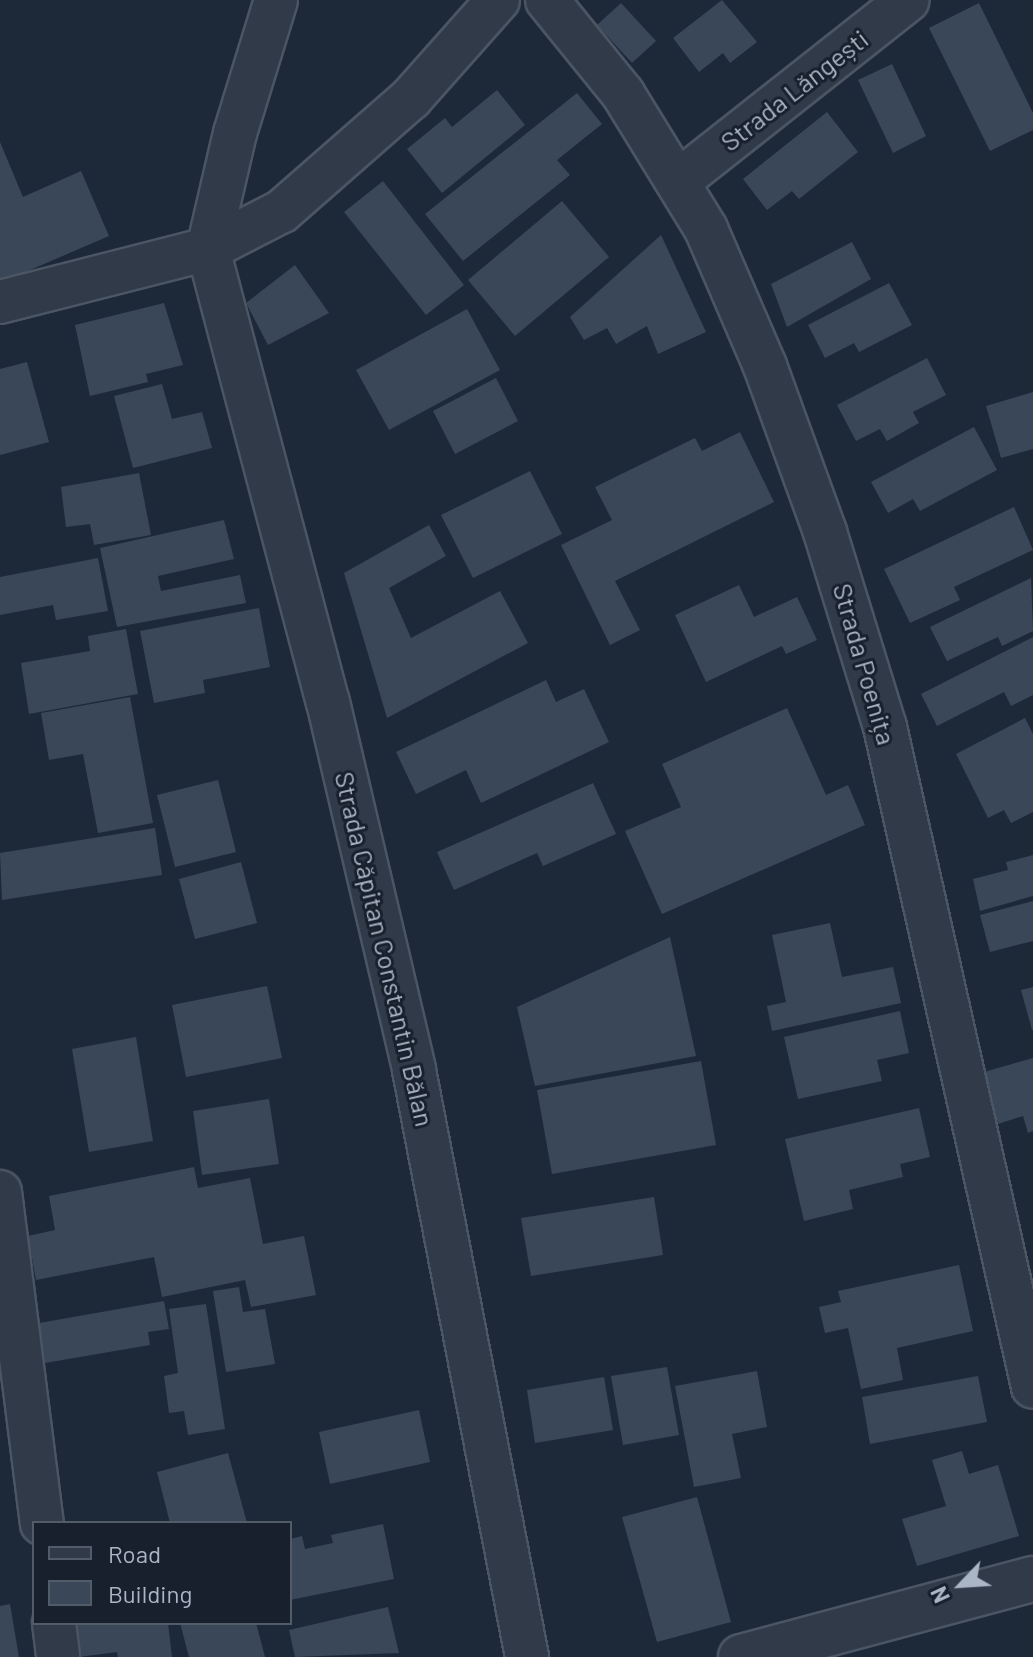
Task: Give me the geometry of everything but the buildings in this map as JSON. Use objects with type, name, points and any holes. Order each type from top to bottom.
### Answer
[{"type":"street","points":[[208,249],[235,133],[276,0]]},
{"type":"street","points":[[0,302],[208,249],[282,211],[311,189],[411,98],[498,0]]},
{"type":"street","name":"Strada Poenița","points":[[547,0],[623,94],[680,180],[765,366],[825,532],[885,727],[1033,1387]]},
{"type":"street","name":"Strada Lăngești","points":[[680,180],[908,0]]},
{"type":"street","name":"Strada Căpitan Constantin Bălan","points":[[208,249],[321,673],[414,1070],[527,1657]]},
{"type":"street","points":[[0,1192],[42,1521]]},
{"type":"street","points":[[741,1657],[1033,1579]]},
{"type":"street","points":[[54,1625],[58,1657]]}]
